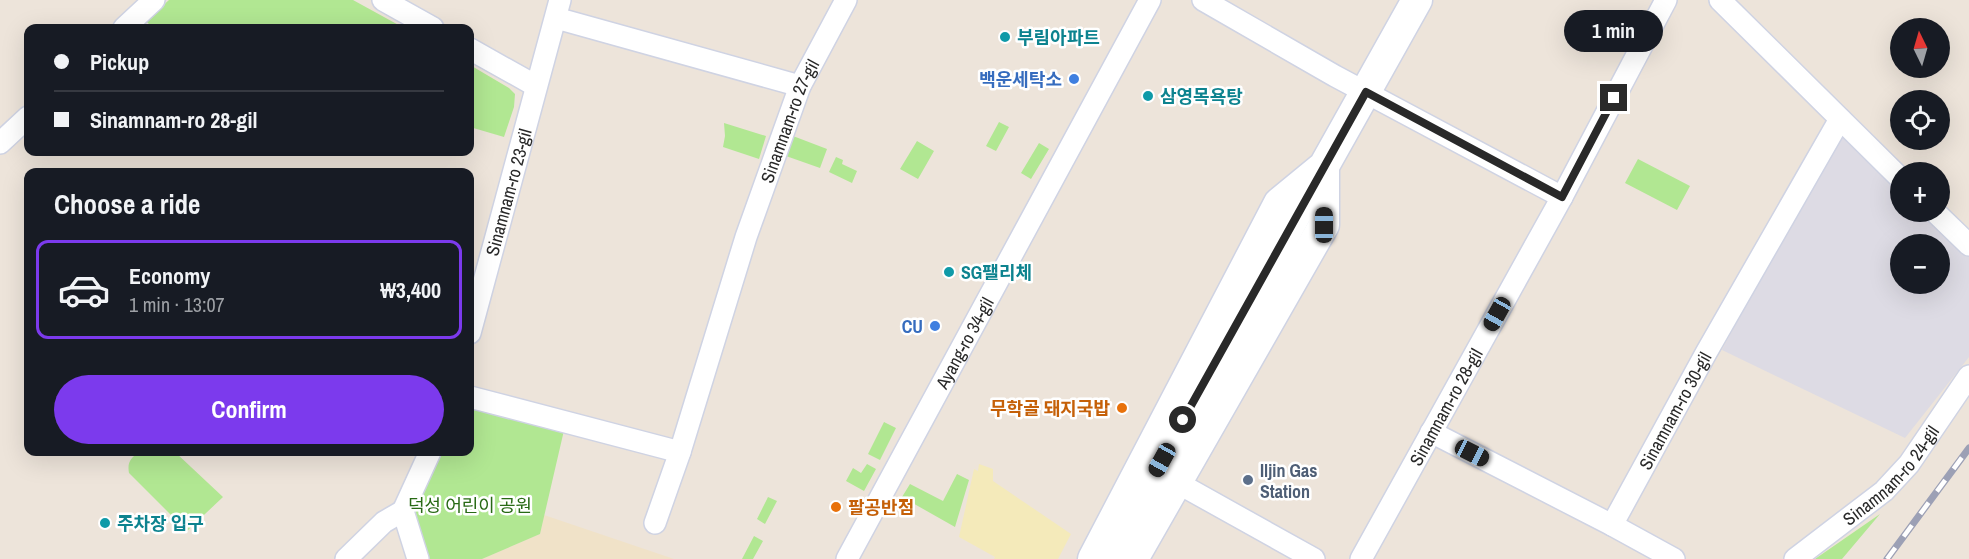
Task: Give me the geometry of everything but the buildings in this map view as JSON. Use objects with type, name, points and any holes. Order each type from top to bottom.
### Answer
[{"type":"main road","points":[[1093,559],[1279,203],[1324,166],[1417,0]]},
{"type":"main road","points":[[1133,559],[1324,225],[1324,166]]},
{"type":"street","points":[[128,24],[154,0]]},
{"type":"street","points":[[383,0],[426,24]]},
{"type":"street","name":"Sinamnam-ro 27-gil","points":[[656,522],[743,247],[800,86],[846,0]]},
{"type":"street","name":"Ayang-ro 34-gil","points":[[847,559],[1150,0]]},
{"type":"street","points":[[1203,0],[1366,92],[1562,197]]},
{"type":"street","name":"Sinamnam-ro 28-gil","points":[[1362,559],[1562,197],[1666,0]]},
{"type":"street","points":[[1720,0],[1890,168]]},
{"type":"street","name":"Sinamnam-ro 23-gil","points":[[474,318],[558,9],[800,86]]},
{"type":"street","points":[[474,51],[536,86]]},
{"type":"street","name":"Sinamnam-ro 30-gil","points":[[1612,525],[1706,353],[1840,119]]},
{"type":"street","points":[[0,143],[24,121]]},
{"type":"street","points":[[1111,559],[1151,479],[1324,166]]},
{"type":"street","points":[[1945,222],[1969,245]]},
{"type":"street","name":"Sinamnam-ro 24-gil","points":[[1795,559],[1884,491],[1909,464],[1969,376]]},
{"type":"street","points":[[474,398],[680,452]]},
{"type":"street","points":[[1431,432],[1674,559]]},
{"type":"street","points":[[346,559],[384,522],[403,511],[428,456]]},
{"type":"street","points":[[1176,482],[1314,559]]},
{"type":"street","points":[[403,511],[418,559]]},
{"type":"shaded area","points":[[1842,127],[1890,177],[1890,222],[1935,222],[1947,234],[1890,234],[1890,294],[1950,294],[1950,237],[1969,256],[1969,357],[1905,438],[1722,350]]},
{"type":"shaded area","points":[[544,515],[674,559],[482,559],[540,534]]},
{"type":"green space","points":[[169,0],[353,0],[397,24],[149,24],[146,21]]},
{"type":"green space","points":[[474,67],[515,94],[514,107],[504,137],[474,128]]},
{"type":"green space","points":[[999,122],[1009,127],[996,151],[986,146]]},
{"type":"green space","points":[[724,123],[766,136],[759,159],[723,147]]},
{"type":"green space","points":[[793,136],[827,149],[820,168],[786,156]]},
{"type":"green space","points":[[917,141],[934,151],[918,179],[900,169]]},
{"type":"green space","points":[[1039,143],[1049,149],[1031,179],[1021,173]]},
{"type":"green space","points":[[836,157],[843,160],[842,164],[857,171],[852,183],[829,172]]},
{"type":"green space","points":[[1638,159],[1690,186],[1677,210],[1625,183]]},
{"type":"green space","name":"덕성 어린이 공원","points":[[474,402],[565,426],[540,534],[482,559],[423,559],[408,512],[432,456],[474,456]]},
{"type":"green space","points":[[884,422],[896,428],[880,460],[868,454]]},
{"type":"green space","points":[[134,456],[179,456],[223,497],[187,531],[129,473],[130,461]]},
{"type":"green space","points":[[867,464],[876,469],[864,491],[846,481],[853,468],[861,473]]},
{"type":"green space","points":[[957,474],[969,480],[955,527],[902,497],[910,484],[943,501]]},
{"type":"green space","points":[[768,497],[777,501],[765,524],[757,519]]},
{"type":"green space","points":[[1880,514],[1842,559],[1815,559]]},
{"type":"green space","points":[[754,536],[763,541],[753,559],[742,559]]},
{"type":"sand","points":[[979,464],[993,469],[993,481],[1071,534],[1058,559],[994,559],[995,557],[959,537],[974,469],[978,471]]},
{"type":"railway","points":[[1887,559],[1969,448]]},
{"type":"place","name":"부림아파트","points":[[1005,37]]},
{"type":"place","name":"백운세탁소","points":[[1074,79]]},
{"type":"place","name":"삼영목욕탕","points":[[1148,96]]},
{"type":"place","name":"SG팰리체","points":[[949,272]]},
{"type":"place","name":"CU","points":[[935,326]]},
{"type":"place","name":"무학골 돼지국밥","points":[[1122,408]]},
{"type":"place","name":"Iljin Gas Station","points":[[1248,480]]},
{"type":"place","name":"팔공반점","points":[[836,507]]},
{"type":"place","name":"주차장 입구","points":[[105,523]]},
{"type":"route","points":[[1183,420],[1366,92],[1562,197],[1614,98]]}]
